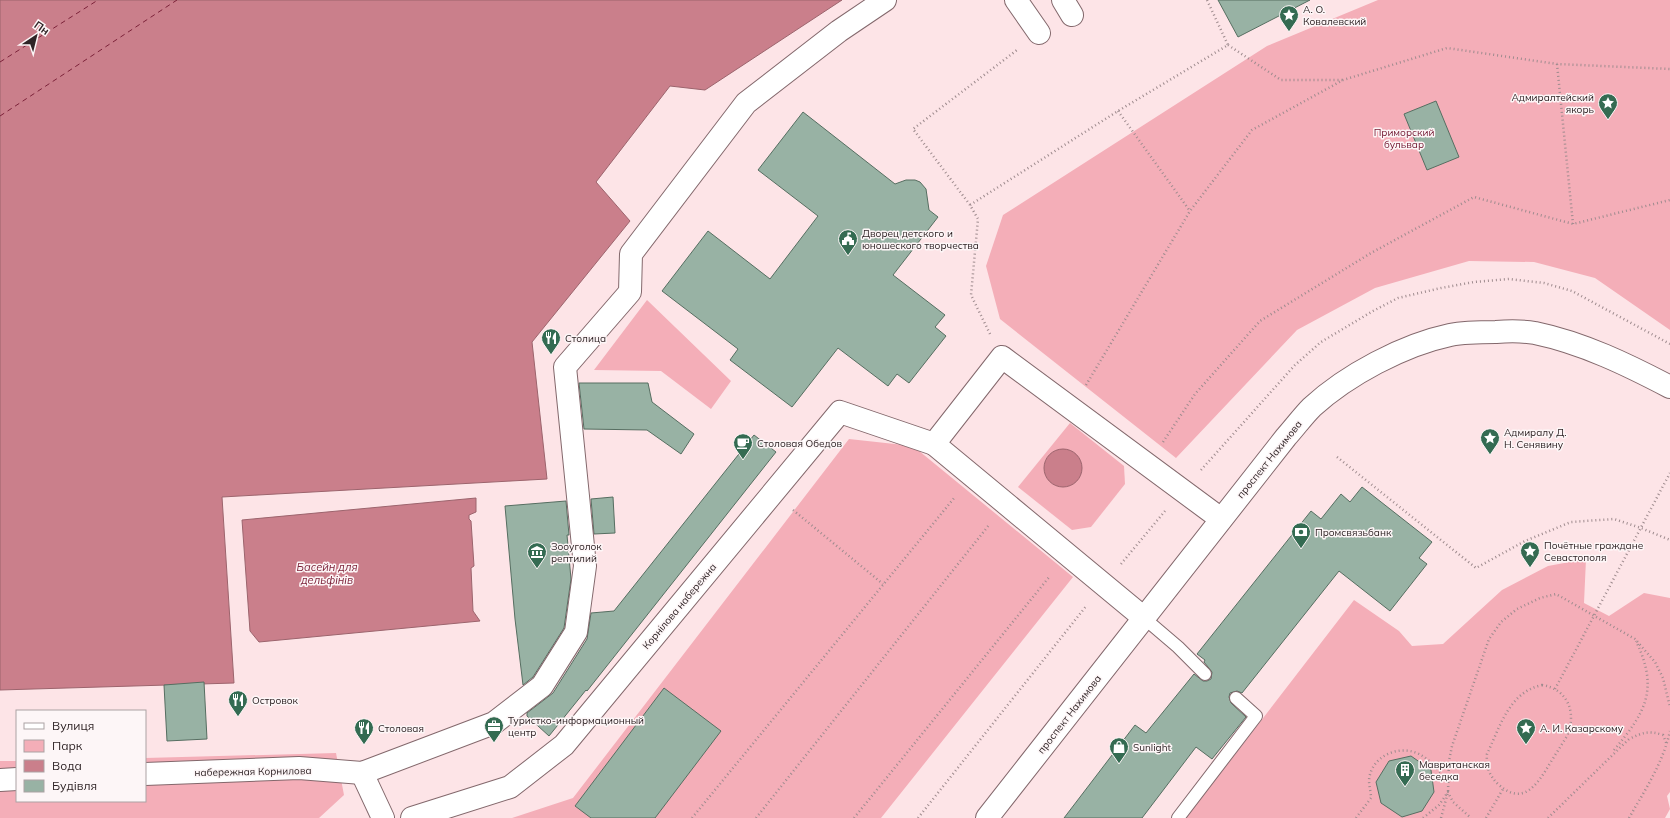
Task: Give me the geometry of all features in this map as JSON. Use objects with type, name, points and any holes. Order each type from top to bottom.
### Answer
[{"type":"street","points":[[383,818],[362,773],[494,723],[542,686],[576,632],[585,566],[565,367],[630,292],[631,254],[746,103],[840,31],[885,0]]},
{"type":"street","points":[[1016,0],[1039,33]]},
{"type":"street","name":"проспект Нахимова","points":[[987,818],[1286,437],[1312,408],[1346,381],[1364,369],[1387,357],[1450,335],[1479,332],[1534,333],[1562,340],[1594,352],[1634,368],[1670,387]]},
{"type":"street","points":[[1144,618],[934,444],[1002,358],[1221,519]]},
{"type":"street","name":"Корнілова набережна","points":[[412,818],[510,787],[564,745],[840,412],[934,444]]},
{"type":"street","name":"набережная Корнилова","points":[[146,774],[299,768],[362,773]]},
{"type":"street","points":[[0,780],[16,779]]},
{"type":"lane","points":[[1144,618],[1178,647],[1205,674]]},
{"type":"lane","points":[[1178,818],[1256,716],[1236,698]]},
{"type":"path","points":[[1207,0],[1228,45],[1281,80],[1343,80]]},
{"type":"path","points":[[1002,358],[971,295],[978,219],[970,204],[912,129],[1039,33]]},
{"type":"path","points":[[970,204],[1118,111],[1228,45]]},
{"type":"path","points":[[1071,409],[1190,210],[1252,130],[1343,80],[1447,48],[1557,64],[1670,69]]},
{"type":"path","points":[[1557,64],[1573,224]]},
{"type":"path","points":[[1118,111],[1190,210]]},
{"type":"path","points":[[1147,466],[1195,394],[1260,321],[1371,253],[1474,197],[1573,224],[1670,200]]},
{"type":"path","points":[[1337,458],[1476,568],[1525,541],[1571,522],[1614,519],[1670,540]]},
{"type":"path","points":[[1555,689],[1670,473]]},
{"type":"path","points":[[692,818],[972,476]]},
{"type":"path","points":[[918,818],[1103,585],[1182,491]]},
{"type":"path","points":[[773,493],[884,584]]},
{"type":"path","points":[[756,818],[1006,504]]},
{"type":"path","points":[[854,818],[1067,555]]},
{"type":"path","points":[[1441,818],[1448,792],[1449,761],[1452,746],[1489,640],[1501,622],[1517,609],[1540,598],[1556,594],[1635,639],[1655,662],[1663,678],[1670,707]]},
{"type":"path","points":[[1603,764],[1631,730],[1646,700],[1647,668],[1635,639]]},
{"type":"path","points":[[1542,685],[1555,689],[1562,694],[1571,711],[1571,722],[1566,736],[1538,783],[1532,789],[1527,792],[1520,793],[1503,789],[1496,783],[1489,773],[1486,761],[1487,754],[1512,703],[1523,692],[1535,686],[1542,685]]},
{"type":"path","points":[[1548,818],[1629,739],[1640,734],[1653,731],[1663,735],[1667,745]]},
{"type":"path","points":[[1629,818],[1658,767],[1667,745],[1670,731]]},
{"type":"path","points":[[1356,818],[1371,798],[1369,779],[1374,767],[1382,756],[1395,750],[1408,750],[1419,754],[1449,782]]},
{"type":"path","points":[[1486,818],[1503,789]]},
{"type":"path","points":[[1423,818],[1439,805],[1448,792]]},
{"type":"path","points":[[1448,792],[1453,802],[1471,818]]},
{"type":"green space","name":"Приморский бульвар","points":[[1378,0],[1670,0],[1670,330],[1595,278],[1534,262],[1469,261],[1375,288],[1297,330],[1176,458],[1000,319],[986,266],[1003,215],[1267,46]]},
{"type":"green space","points":[[647,300],[731,381],[711,409],[661,371],[594,370]]},
{"type":"green space","points":[[1070,423],[1124,466],[1125,484],[1091,527],[1072,530],[1018,487]]},
{"type":"green space","points":[[849,439],[913,446],[1073,577],[881,818],[512,818],[573,798]]},
{"type":"green space","points":[[1586,559],[1584,603],[1609,616],[1644,593],[1670,598],[1670,792],[1667,796],[1670,809],[1665,818],[1186,818],[1354,600],[1399,631],[1412,646],[1443,644],[1502,590],[1548,566]]},
{"type":"green space","points":[[336,753],[344,795],[319,818],[0,818],[0,761],[16,761],[16,802],[146,802],[146,758]]},
{"type":"water","points":[[0,0],[842,0],[705,90],[670,86],[596,182],[630,221],[532,342],[547,479],[222,497],[234,683],[0,690]]},
{"type":"water","points":[[1059,449],[1067,449],[1077,454],[1081,461],[1081,475],[1077,482],[1067,487],[1059,487],[1049,482],[1047,479],[1044,472],[1044,464],[1049,454],[1052,452]]},
{"type":"water","name":"Басейн для дельфiнiв","points":[[476,498],[476,512],[469,515],[469,519],[471,521],[474,566],[471,568],[473,611],[480,621],[259,642],[250,631],[242,520]]},
{"type":"building","points":[[1218,0],[1310,0],[1238,37]]},
{"type":"building","points":[[1436,101],[1459,157],[1427,170],[1404,114]]},
{"type":"building","name":"Дворец детского и юношеского творчества","points":[[803,112],[895,184],[906,180],[915,180],[920,182],[926,189],[929,210],[938,217],[893,275],[945,315],[935,327],[946,336],[909,383],[897,374],[888,386],[838,348],[792,407],[730,360],[738,349],[662,291],[708,231],[770,279],[818,216],[758,170]]},
{"type":"building","points":[[579,383],[648,383],[652,402],[694,434],[681,454],[647,430],[584,429]]},
{"type":"building","points":[[754,435],[776,452],[587,691],[586,690],[549,736],[527,716],[527,713],[553,693],[587,639],[591,613],[614,611]]},
{"type":"building","points":[[1362,487],[1432,542],[1419,558],[1427,564],[1390,611],[1339,571],[1242,693],[1237,691],[1230,693],[1229,697],[1231,703],[1246,717],[1212,759],[1196,747],[1142,818],[1064,818],[1135,725],[1146,733],[1194,674],[1203,681],[1211,679],[1212,672],[1204,662],[1205,660],[1197,654],[1311,511],[1321,519],[1341,494],[1350,502]]},
{"type":"building","points":[[613,497],[615,533],[594,534],[591,499]]},
{"type":"building","points":[[566,501],[571,579],[564,628],[533,677],[523,685],[515,619],[505,506]]},
{"type":"building","points":[[204,682],[207,739],[167,741],[164,685]]},
{"type":"building","points":[[664,688],[721,731],[655,818],[591,818],[575,806]]},
{"type":"building","name":"Мавританская беседка","points":[[1411,756],[1431,770],[1434,792],[1422,811],[1402,817],[1381,803],[1376,782],[1389,761]]},
{"type":"ferry route","points":[[0,62],[98,0]]},
{"type":"ferry route","points":[[0,116],[177,0]]},
{"type":"place","name":"А. О. Ковалевский","points":[[1289,32]]},
{"type":"place","name":"Адмиралтейский якорь","points":[[1608,120]]},
{"type":"place","name":"Дворец детского и юношеского творчества","points":[[848,256]]},
{"type":"place","name":"Столица","points":[[551,355]]},
{"type":"place","name":"Адмиралу Д. Н. Сенявину","points":[[1490,455]]},
{"type":"place","name":"Столовая Обедов","points":[[743,460]]},
{"type":"place","name":"Промсвязьбанк","points":[[1301,549]]},
{"type":"place","name":"Почётные граждане Севастополя","points":[[1530,568]]},
{"type":"place","name":"Зооуголок рептилий","points":[[537,569]]},
{"type":"place","name":"Островок","points":[[238,717]]},
{"type":"place","name":"Туристко-информационный центр","points":[[494,743]]},
{"type":"place","name":"Столовая","points":[[364,745]]},
{"type":"place","name":"А. И. Казарскому","points":[[1526,745]]},
{"type":"place","name":"Sunlight","points":[[1119,764]]},
{"type":"place","name":"Мавританская беседка","points":[[1405,787]]}]
